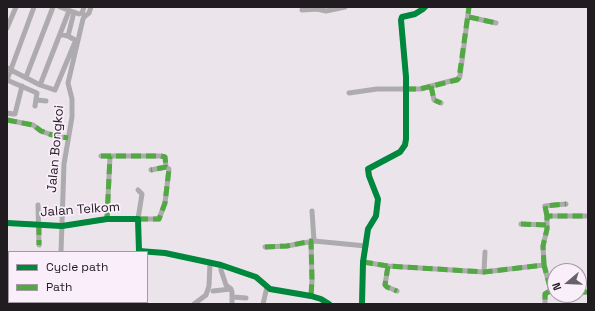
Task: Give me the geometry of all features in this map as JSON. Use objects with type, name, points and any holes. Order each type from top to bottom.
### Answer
[{"type":"street","points":[[7,28],[16,7]]},
{"type":"street","points":[[8,75],[34,7]]},
{"type":"street","points":[[26,78],[53,7]]},
{"type":"street","points":[[60,7],[81,13],[84,7]]},
{"type":"street","name":"Jalan Bongkoi","points":[[61,251],[64,164],[72,117],[71,96],[68,83],[84,17],[89,13],[91,7]]},
{"type":"street","points":[[302,10],[336,10],[345,7]]},
{"type":"street","points":[[362,304],[364,262],[368,229],[376,216],[378,199],[369,176],[368,169],[400,152],[405,145],[406,89],[401,20],[406,16],[415,14],[425,7]]},
{"type":"street","points":[[349,94],[377,89],[420,89],[457,80],[459,78],[469,17],[469,7]]},
{"type":"street","points":[[40,85],[60,34],[72,11]]},
{"type":"street","points":[[68,36],[72,11]]},
{"type":"street","points":[[469,17],[496,23]]},
{"type":"street","points":[[8,75],[26,78],[55,90],[75,42],[68,36],[60,34]]},
{"type":"street","points":[[8,75],[22,86],[36,93],[37,100],[35,106]]},
{"type":"street","points":[[7,113],[15,114],[22,86]]},
{"type":"street","points":[[431,86],[434,100],[441,103]]},
{"type":"street","points":[[37,100],[46,101]]},
{"type":"street","points":[[7,120],[33,125],[41,131],[68,138]]},
{"type":"street","points":[[101,156],[165,157],[166,167],[170,171],[165,203],[160,218],[138,219],[142,194],[138,190]]},
{"type":"street","points":[[107,218],[110,156]]},
{"type":"street","points":[[151,170],[166,167]]},
{"type":"street","points":[[547,275],[544,265],[543,246],[547,225],[545,206],[566,204]]},
{"type":"street","points":[[38,205],[39,245]]},
{"type":"street","points":[[312,211],[312,296]]},
{"type":"street","points":[[547,216],[588,216]]},
{"type":"street","name":"Jalan Telkom","points":[[7,222],[62,226],[107,218],[138,219],[139,251]]},
{"type":"street","points":[[521,224],[547,225]]},
{"type":"street","points":[[265,247],[287,246],[312,241],[366,246]]},
{"type":"street","name":"Jalan Telkom","points":[[148,252],[165,253],[221,265],[256,277],[270,289],[312,296],[322,299],[329,304]]},
{"type":"street","points":[[484,272],[485,252]]},
{"type":"street","points":[[364,262],[388,266],[484,272],[544,265]]},
{"type":"street","points":[[194,304],[206,295],[209,286],[210,263]]},
{"type":"street","points":[[221,265],[226,285],[231,289],[232,304]]},
{"type":"street","points":[[388,266],[385,285],[397,291]]},
{"type":"street","points":[[216,274],[223,274]]},
{"type":"street","points":[[263,304],[268,287]]},
{"type":"street","points":[[213,291],[231,289]]},
{"type":"street","points":[[545,304],[545,294],[547,293]]},
{"type":"street","points":[[232,297],[246,298]]},
{"type":"marked path","points":[[406,89],[420,89],[457,80],[459,78],[469,7]]},
{"type":"marked path","points":[[469,17],[496,23]]},
{"type":"marked path","points":[[431,86],[434,100],[441,103]]},
{"type":"marked path","points":[[7,120],[33,125],[41,131],[68,138]]},
{"type":"marked path","points":[[101,156],[161,156],[165,157],[166,167]]},
{"type":"marked path","points":[[107,219],[110,156]]},
{"type":"marked path","points":[[138,219],[159,219],[165,203],[169,169],[166,167],[151,170]]},
{"type":"marked path","points":[[547,216],[545,206],[566,204]]},
{"type":"marked path","points":[[544,265],[543,246],[547,229],[547,216],[588,216]]},
{"type":"marked path","points":[[521,224],[547,225]]},
{"type":"marked path","points":[[39,225],[39,245]]},
{"type":"marked path","points":[[265,247],[287,246],[311,241],[311,296]]},
{"type":"marked path","points":[[363,262],[388,266],[484,272],[544,265],[550,287],[550,291],[545,294],[545,304]]},
{"type":"marked path","points":[[388,266],[385,285],[397,291]]},
{"type":"cycle path","points":[[362,304],[363,262],[368,229],[376,216],[378,199],[369,176],[368,169],[400,152],[405,145],[406,77],[401,20],[402,17],[415,14],[425,7]]},
{"type":"cycle path","points":[[7,223],[62,226],[107,219],[138,219],[139,251]]},
{"type":"cycle path","points":[[148,252],[165,253],[221,265],[256,277],[270,289],[311,296],[321,299],[329,304]]}]
